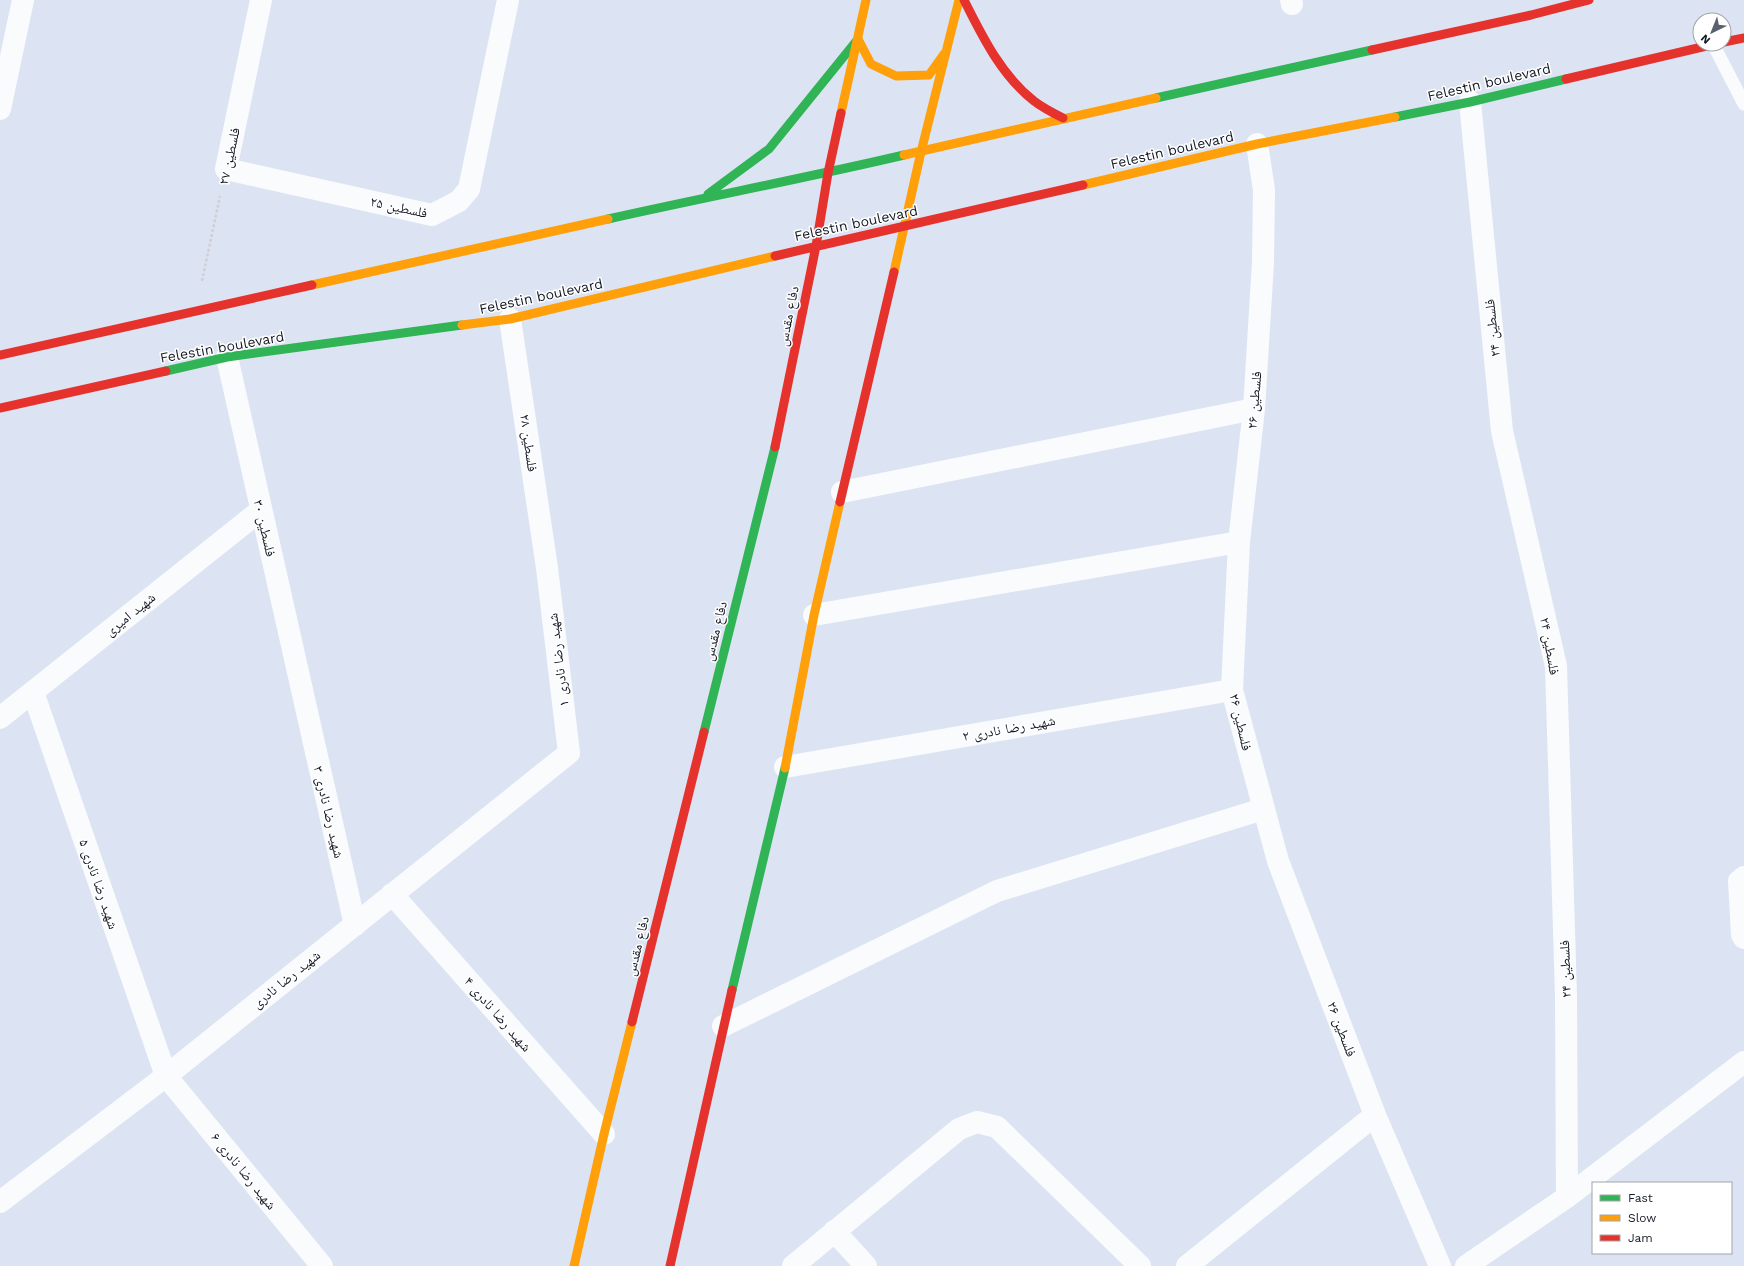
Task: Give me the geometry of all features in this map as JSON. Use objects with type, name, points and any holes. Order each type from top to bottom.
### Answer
[{"type":"main road","name":"دفاع مقدس","points":[[574,1266],[604,1134],[774,454],[816,246],[828,173],[866,0]]},
{"type":"main road","points":[[670,1266],[723,1026],[785,767],[814,615],[842,492],[905,227],[921,152],[960,0]]},
{"type":"main road","points":[[964,0],[982,36],[1012,81],[1034,101],[1063,118]]},
{"type":"main road","points":[[0,355],[702,198],[828,173],[1063,118],[1589,0]]},
{"type":"main road","points":[[1732,40],[1744,38]]},
{"type":"main road","points":[[702,198],[769,149],[858,39],[871,64],[896,76],[929,75],[948,48]]},
{"type":"main road","name":"Felestin boulevard","points":[[0,408],[227,357],[510,319],[816,246],[905,227],[1257,144],[1470,102],[1692,49]]},
{"type":"street","points":[[0,109],[4,73],[23,0]]},
{"type":"street","name":"فلسطین ۲۷","points":[[226,169],[261,0]]},
{"type":"street","name":"فلسطین ۲۵","points":[[226,169],[432,215],[459,201],[470,190],[508,0]]},
{"type":"street","name":"فلسطین ۲۴","points":[[1470,102],[1502,431],[1556,666],[1566,996],[1567,1197]]},
{"type":"street","name":"فلسطین ۲۶","points":[[1257,144],[1264,190],[1263,262],[1254,408],[1239,542],[1232,690],[1278,861],[1375,1116],[1440,1266]]},
{"type":"street","name":"فلسطین ۲۸","points":[[510,319],[547,568]]},
{"type":"street","name":"فلسطین ۳۰","points":[[227,357],[304,700]]},
{"type":"street","points":[[842,492],[1254,408]]},
{"type":"street","name":"شهید امیری","points":[[0,718],[261,510]]},
{"type":"street","points":[[814,615],[1239,542]]},
{"type":"street","name":"شهید رضا نادری ۱","points":[[547,568],[569,753]]},
{"type":"street","name":"شهید رضا نادری ۲","points":[[785,767],[1232,690]]},
{"type":"street","name":"شهید رضا نادری ۵","points":[[33,692],[166,1076]]},
{"type":"street","name":"شهید رضا نادری ۳","points":[[304,700],[355,925]]},
{"type":"street","name":"شهید رضا نادری","points":[[0,1202],[166,1076],[569,753]]},
{"type":"street","points":[[723,1026],[997,891],[1263,809]]},
{"type":"street","points":[[1744,877],[1739,881],[1742,935],[1744,938]]},
{"type":"street","name":"شهید رضا نادری ۴","points":[[392,894],[604,1134]]},
{"type":"street","points":[[1466,1266],[1567,1197],[1744,1062]]},
{"type":"street","name":"شهید رضا نادری ۶","points":[[166,1076],[322,1266]]},
{"type":"street","points":[[1187,1266],[1375,1116]]},
{"type":"street","points":[[793,1266],[959,1129],[977,1122],[997,1127],[1140,1266]]},
{"type":"street","points":[[834,1231],[866,1266]]},
{"type":"lane","points":[[1718,52],[1744,104]]},
{"type":"path","name":"فلسطین ۲۷","points":[[196,311],[226,169]]},
{"type":"traffic: fast","points":[[708,194],[769,149],[858,39]]},
{"type":"traffic: fast","points":[[1156,98],[1372,50]]},
{"type":"traffic: fast","points":[[1395,117],[1470,102],[1566,79]]},
{"type":"traffic: fast","points":[[608,219],[904,155]]},
{"type":"traffic: fast","points":[[166,371],[227,357],[462,325]]},
{"type":"traffic: fast","points":[[704,732],[775,447]]},
{"type":"traffic: fast","points":[[732,990],[785,768]]},
{"type":"traffic: slow","points":[[841,113],[866,0]]},
{"type":"traffic: slow","points":[[894,272],[921,152],[959,0]]},
{"type":"traffic: slow","points":[[858,39],[871,64],[896,76],[929,75],[944,54]]},
{"type":"traffic: slow","points":[[904,155],[1156,98]]},
{"type":"traffic: slow","points":[[1083,185],[1257,144],[1395,117]]},
{"type":"traffic: slow","points":[[312,285],[608,219]]},
{"type":"traffic: slow","points":[[462,325],[510,319],[775,256]]},
{"type":"traffic: slow","points":[[785,768],[814,615],[840,502]]},
{"type":"traffic: slow","points":[[574,1266],[604,1134],[632,1022]]},
{"type":"traffic: jam","points":[[964,0],[993,54],[1022,91],[1044,108],[1063,118]]},
{"type":"traffic: jam","points":[[1372,50],[1531,15],[1589,0]]},
{"type":"traffic: jam","points":[[1732,40],[1744,38]]},
{"type":"traffic: jam","points":[[1566,79],[1692,49]]},
{"type":"traffic: jam","points":[[775,447],[816,246],[828,173],[841,113]]},
{"type":"traffic: jam","points":[[775,256],[1083,185]]},
{"type":"traffic: jam","points":[[840,502],[894,272]]},
{"type":"traffic: jam","points":[[0,355],[312,285]]},
{"type":"traffic: jam","points":[[0,408],[166,371]]},
{"type":"traffic: jam","points":[[632,1022],[704,732]]},
{"type":"traffic: jam","points":[[670,1266],[732,990]]}]
